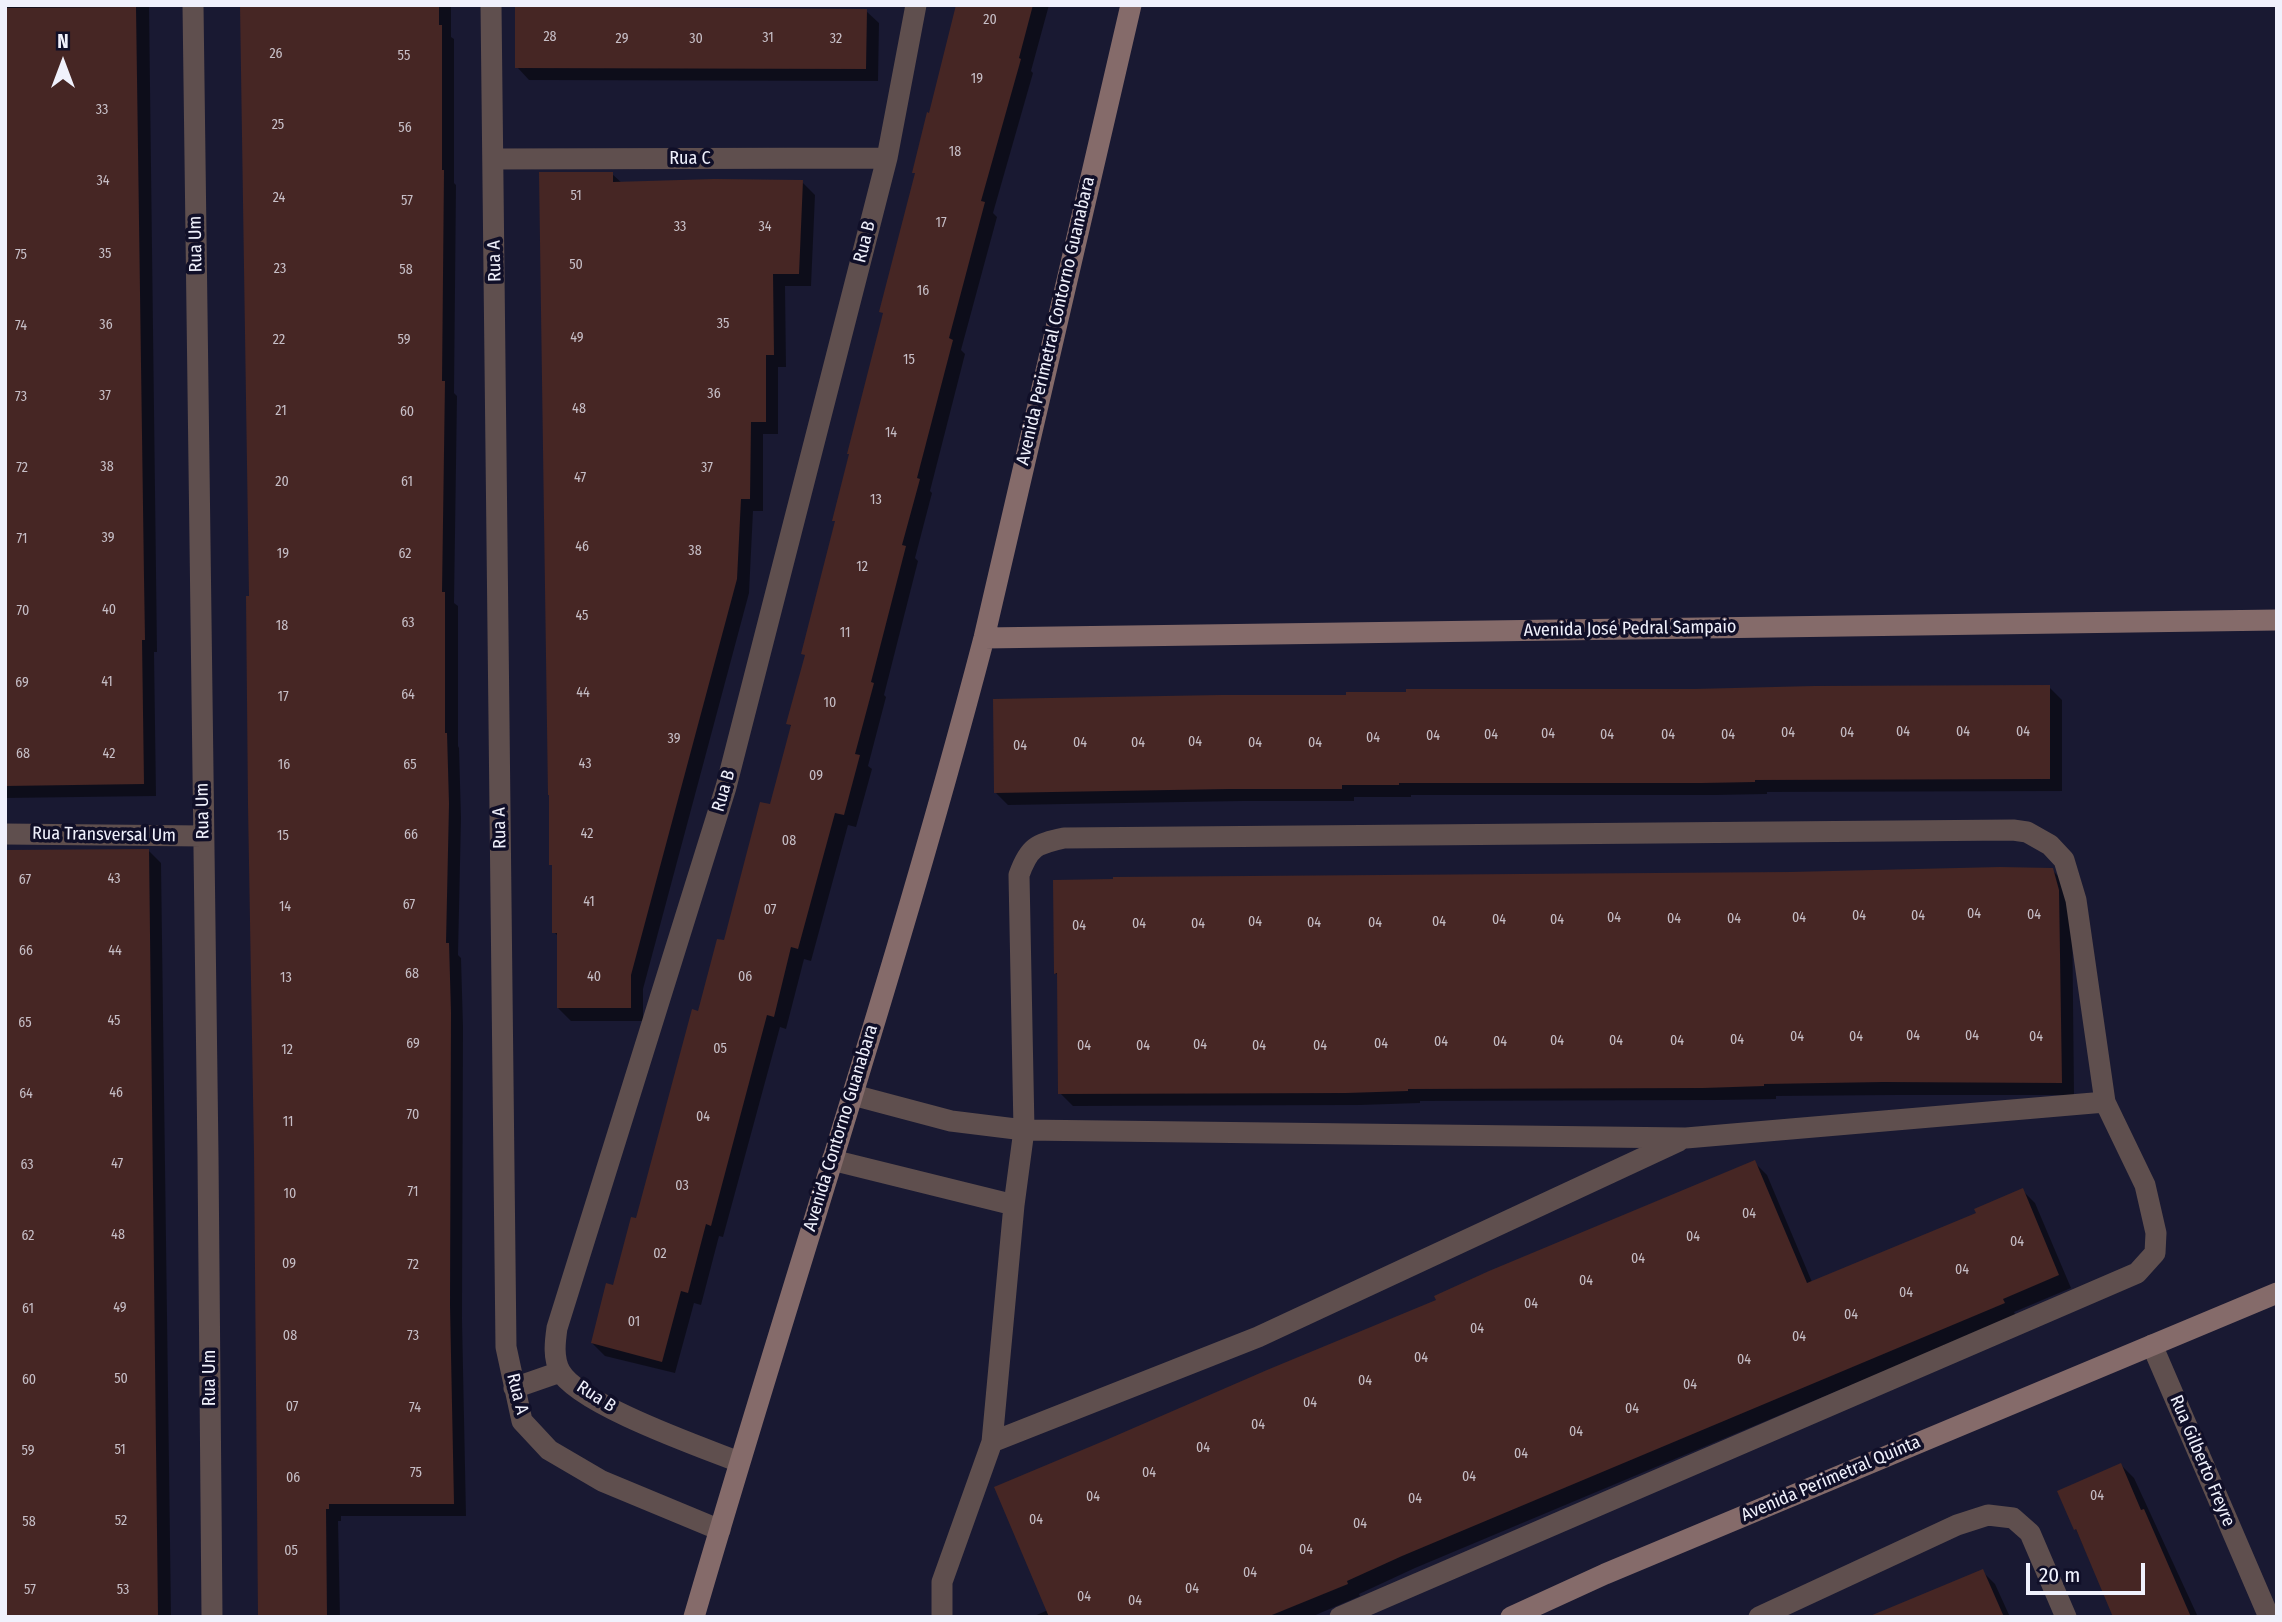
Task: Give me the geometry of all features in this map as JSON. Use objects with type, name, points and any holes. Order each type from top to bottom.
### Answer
[{"type":"main road","name":"Avenida Perimetral Contorno Guanabara","points":[[984,638],[1130,5]]},
{"type":"main road","name":"Avenida José Pedral Sampaio","points":[[984,638],[2277,620]]},
{"type":"main road","name":"Avenida Contorno Guanabara","points":[[694,1617],[739,1462],[853,1095],[984,638]]},
{"type":"main road","points":[[2152,1345],[2277,1293]]},
{"type":"main road","name":"Avenida Perimetral Quinta","points":[[1510,1617],[1618,1568],[2152,1345]]},
{"type":"street","name":"Rua Um","points":[[193,5],[212,1617]]},
{"type":"street","name":"Rua A","points":[[491,5],[506,1347],[522,1420],[550,1450],[602,1481],[720,1530]]},
{"type":"street","name":"Rua B","points":[[739,1462],[623,1415],[585,1394],[560,1372],[555,1349],[557,1328],[726,787],[887,158],[916,5]]},
{"type":"street","name":"Rua C","points":[[494,159],[887,158]]},
{"type":"street","points":[[942,1617],[942,1582],[992,1442],[1014,1205],[1024,1130],[1019,875],[1025,859],[1040,843],[1064,838],[2013,830],[2027,832],[2050,845],[2064,860],[2076,900],[2105,1102],[2145,1185],[2156,1233],[2155,1253],[2137,1273],[1340,1617]]},
{"type":"street","name":"Rua Transversal Um","points":[[5,834],[203,836]]},
{"type":"street","points":[[853,1095],[951,1121],[1024,1130],[1686,1138],[2105,1102]]},
{"type":"street","points":[[992,1442],[1258,1337],[1686,1138]]},
{"type":"street","points":[[832,1160],[1014,1205]]},
{"type":"street","name":"Rua Gilberto Freyre","points":[[2152,1345],[2269,1617]]},
{"type":"street","points":[[514,1388],[560,1372]]},
{"type":"street","points":[[1766,1615],[1957,1525],[1988,1515],[2013,1518],[2030,1533],[2066,1617]]},
{"type":"building","points":[[240,5],[439,5],[439,25],[442,25],[442,381],[445,381],[442,592],[445,592],[445,733],[449,804],[446,943],[449,943],[451,1013],[450,1305],[454,1504],[329,1504],[329,1509],[326,1509],[327,1617],[258,1617],[246,596],[249,596]]},
{"type":"building","points":[[956,5],[1033,5],[1019,58],[1021,59],[981,201],[985,202],[949,338],[953,340],[917,478],[920,479],[902,545],[906,546],[871,682],[874,683],[855,754],[860,755],[844,815],[835,813],[798,949],[791,947],[774,1017],[767,1015],[711,1226],[706,1224],[688,1293],[681,1291],[662,1362],[591,1343],[606,1283],[613,1285],[631,1217],[636,1218],[692,1009],[698,1011],[717,939],[724,940],[760,802],[770,804],[791,725],[786,724],[805,655],[801,654],[835,521],[832,521],[847,454],[883,313],[879,312]]},
{"type":"building","points":[[515,6],[867,9],[866,69],[515,68]]},
{"type":"building","points":[[136,7],[145,640],[142,640],[144,784],[5,786],[5,8]]},
{"type":"building","points":[[539,172],[613,172],[613,182],[803,180],[799,274],[773,274],[774,355],[766,355],[766,422],[751,422],[750,499],[741,499],[737,579],[631,975],[631,1008],[557,1008],[557,933],[552,933],[552,865],[549,865]]},
{"type":"building","points":[[2050,685],[2050,779],[1399,783],[1342,785],[1342,789],[994,793],[993,699],[1346,695],[1346,692],[1406,692],[1406,689]]},
{"type":"building","points":[[149,849],[158,1617],[5,1617],[5,850]]},
{"type":"building","points":[[2053,868],[2059,890],[2062,1083],[1883,1082],[1703,1088],[1058,1094],[1053,880],[1113,877],[1790,872]]},
{"type":"building","points":[[1755,1160],[1807,1283],[1976,1213],[1974,1209],[2023,1188],[2059,1275],[2003,1299],[2005,1303],[1402,1556],[1347,1581],[1348,1584],[1267,1617],[1049,1617],[994,1487],[1436,1300],[1434,1296],[1489,1271]]},
{"type":"building","points":[[2121,1463],[2191,1617],[2113,1617],[2057,1491]]},
{"type":"building","points":[[1983,1569],[2004,1617],[1870,1617],[1870,1616]]}]
